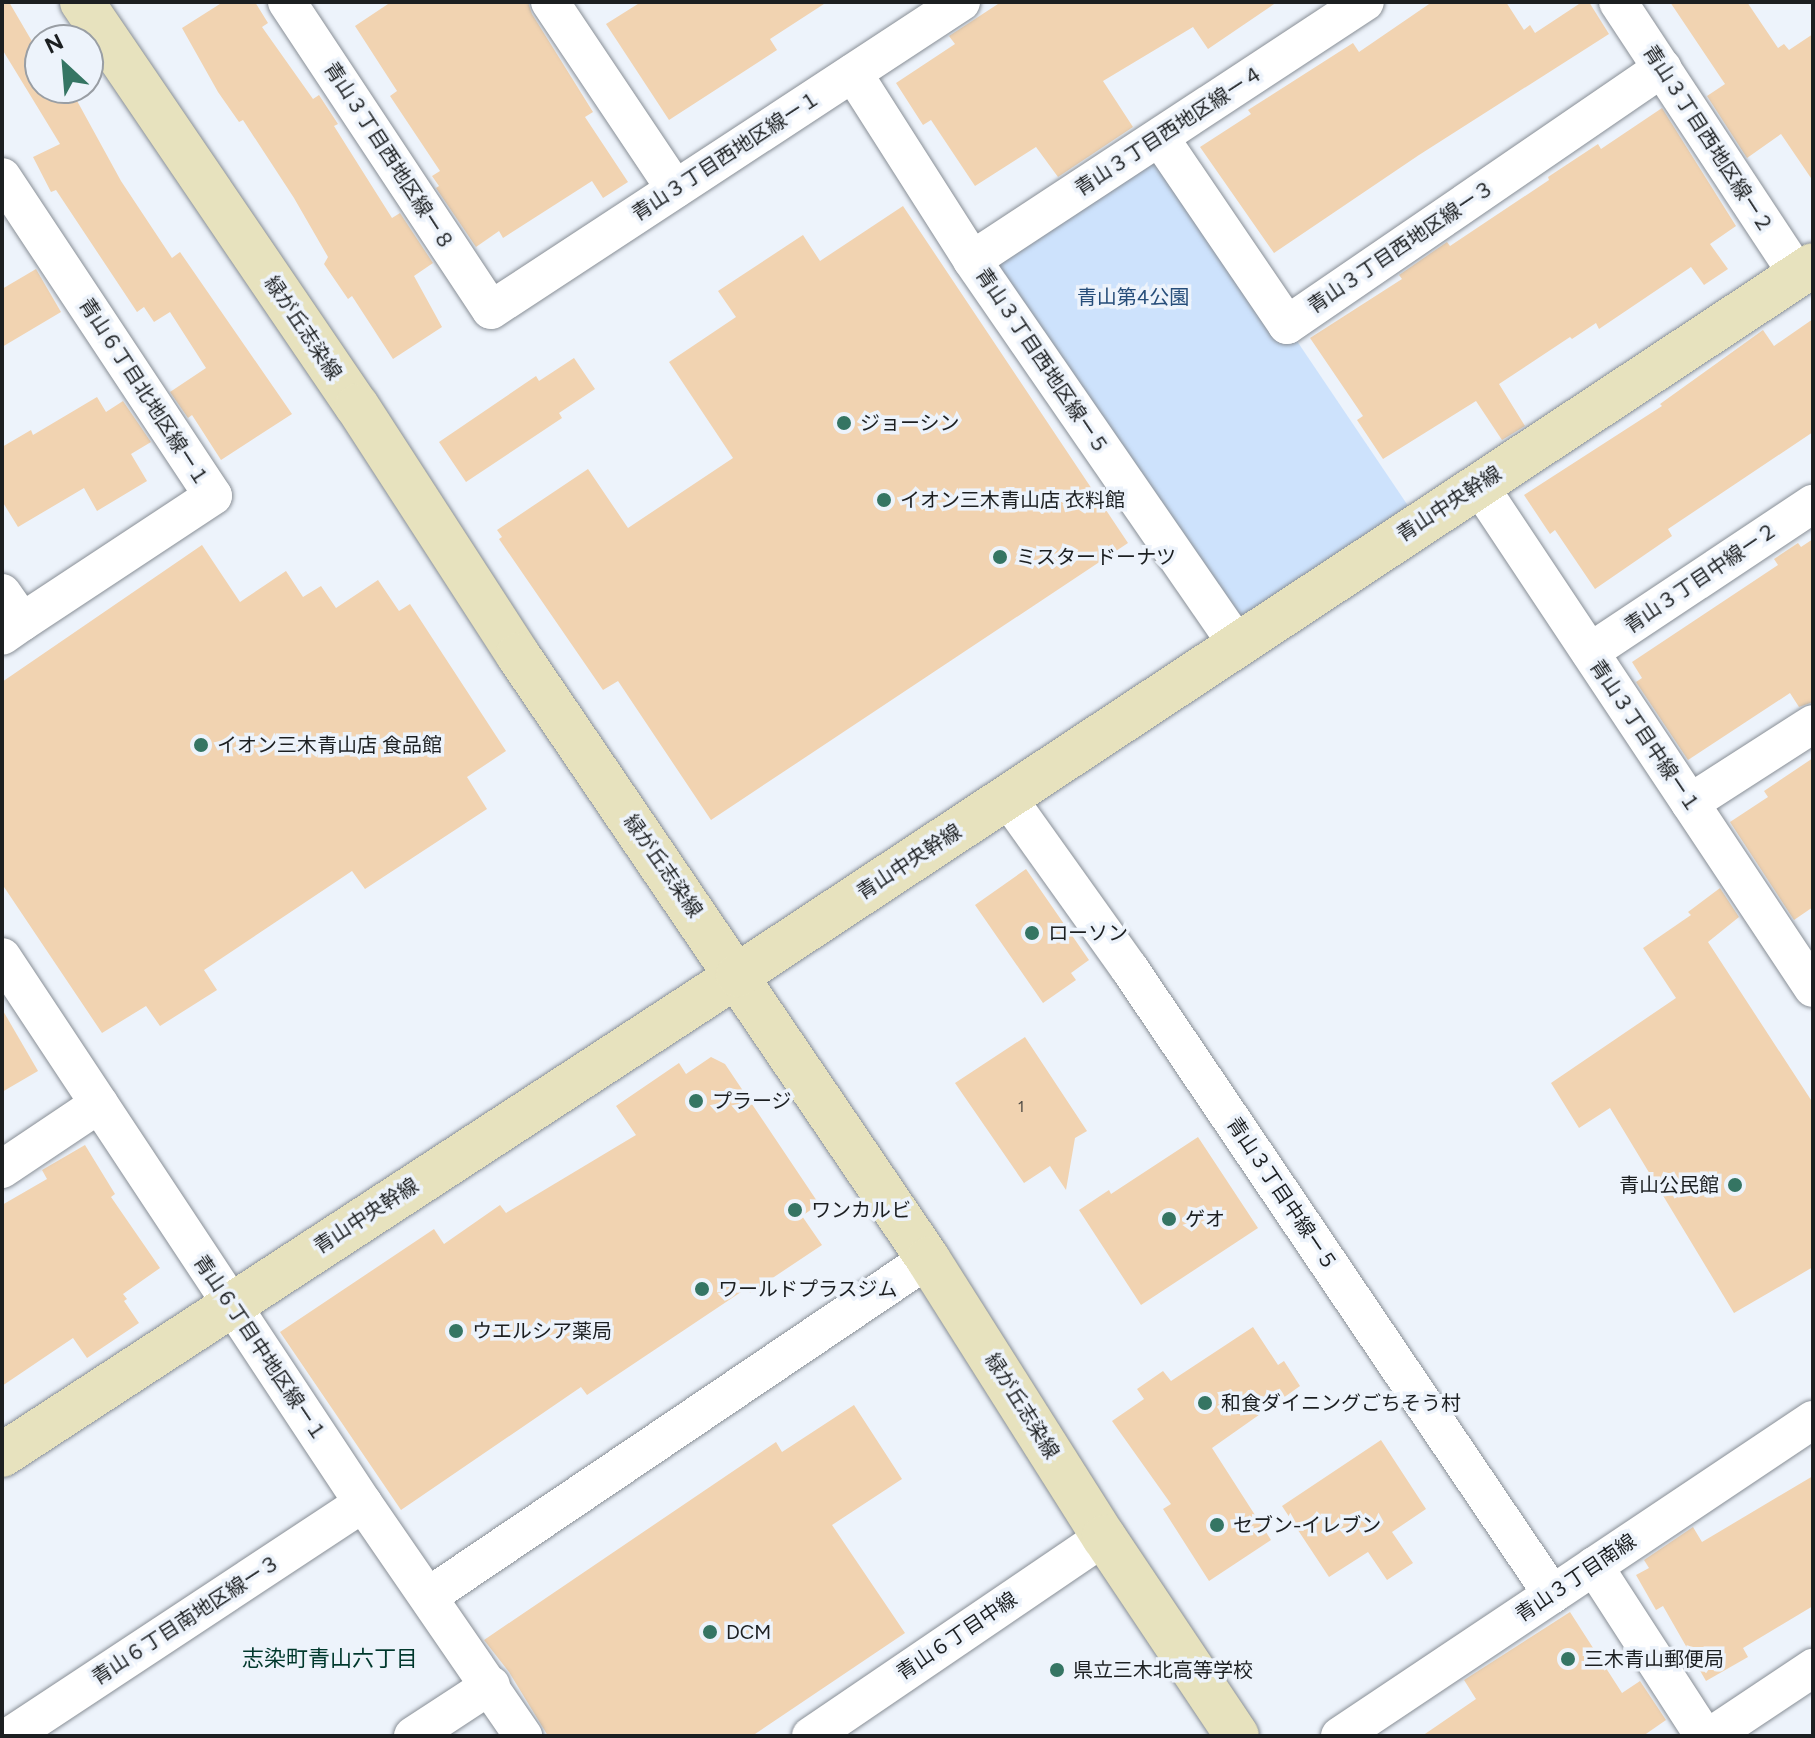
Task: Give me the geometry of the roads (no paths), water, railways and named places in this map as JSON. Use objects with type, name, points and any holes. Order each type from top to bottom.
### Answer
[{"type":"street","name":"緑が丘志染線","points":[[82,2],[348,393],[518,655],[928,1259],[1104,1537],[1237,1736]]},
{"type":"street","name":"青山３丁目西地区線ー８","points":[[287,2],[491,310]]},
{"type":"street","name":"青山３丁目西地区線ー１","points":[[491,310],[961,2]]},
{"type":"street","name":"青山３丁目西地区線ー４","points":[[972,260],[1365,2]]},
{"type":"street","name":"青山３丁目西地区線ー２","points":[[1618,2],[1805,270]]},
{"type":"street","points":[[564,7],[675,189]]},
{"type":"street","name":"青山３丁目西地区線ー３","points":[[1160,138],[1287,325],[1662,68]]},
{"type":"street","name":"青山３丁目西地区線ー５","points":[[853,73],[972,260],[1237,644]]},
{"type":"street","name":"青山６丁目北地区線ー１","points":[[2,177],[213,496],[9,617]]},
{"type":"street","name":"青山中央幹線","points":[[2,1455],[738,975],[1805,270]]},
{"type":"street","name":"青山３丁目中線ー１","points":[[1478,484],[1690,803],[1807,967]]},
{"type":"street","name":"青山３丁目中線ー２","points":[[1590,652],[1813,504]]},
{"type":"street","points":[[1690,803],[1813,724]]},
{"type":"street","name":"青山３丁目中線ー５","points":[[1007,797],[1129,968],[1552,1594]]},
{"type":"street","name":"青山６丁目中地区線ー１","points":[[2,957],[363,1503],[491,1685],[523,1736]]},
{"type":"street","points":[[2,1169],[99,1104]]},
{"type":"street","points":[[429,1596],[928,1259]]},
{"type":"street","name":"青山３丁目南線","points":[[1340,1736],[1813,1420]]},
{"type":"street","name":"青山６丁目南地区線ー３","points":[[10,1736],[363,1503]]},
{"type":"street","name":"青山６丁目中線","points":[[811,1736],[1104,1537]]},
{"type":"street","points":[[1594,1566],[1704,1736]]},
{"type":"street","points":[[1711,1736],[1813,1668]]},
{"type":"street","points":[[413,1736],[491,1685]]},
{"type":"place","name":"ジョーシン","points":[[844,423]]},
{"type":"place","name":"イオン三木青山店 衣料館","points":[[884,500]]},
{"type":"place","name":"ミスタードーナツ","points":[[1000,557]]},
{"type":"place","name":"イオン三木青山店 食品館","points":[[201,745]]},
{"type":"place","name":"ローソン","points":[[1032,933]]},
{"type":"place","name":"プラージ","points":[[696,1101]]},
{"type":"place","name":"青山公民館","points":[[1735,1185]]},
{"type":"place","name":"ワンカルビ","points":[[795,1210]]},
{"type":"place","name":"ゲオ","points":[[1169,1219]]},
{"type":"place","name":"ワールドプラスジム","points":[[702,1289]]},
{"type":"place","name":"ウエルシア薬局","points":[[456,1331]]},
{"type":"place","name":"和食ダイニングごちそう村","points":[[1205,1403]]},
{"type":"place","name":"セブン-イレブン","points":[[1217,1525]]},
{"type":"place","name":"DCM","points":[[710,1632]]},
{"type":"place","name":"三木青山郵便局","points":[[1568,1659]]},
{"type":"place","name":"県立三木北高等学校","points":[[1057,1670]]},
{"type":"district","name":"志染町青山六丁目","points":[[330,1659]]},
{"type":"park label","name":"青山第4公園","points":[[1133,297]]}]
